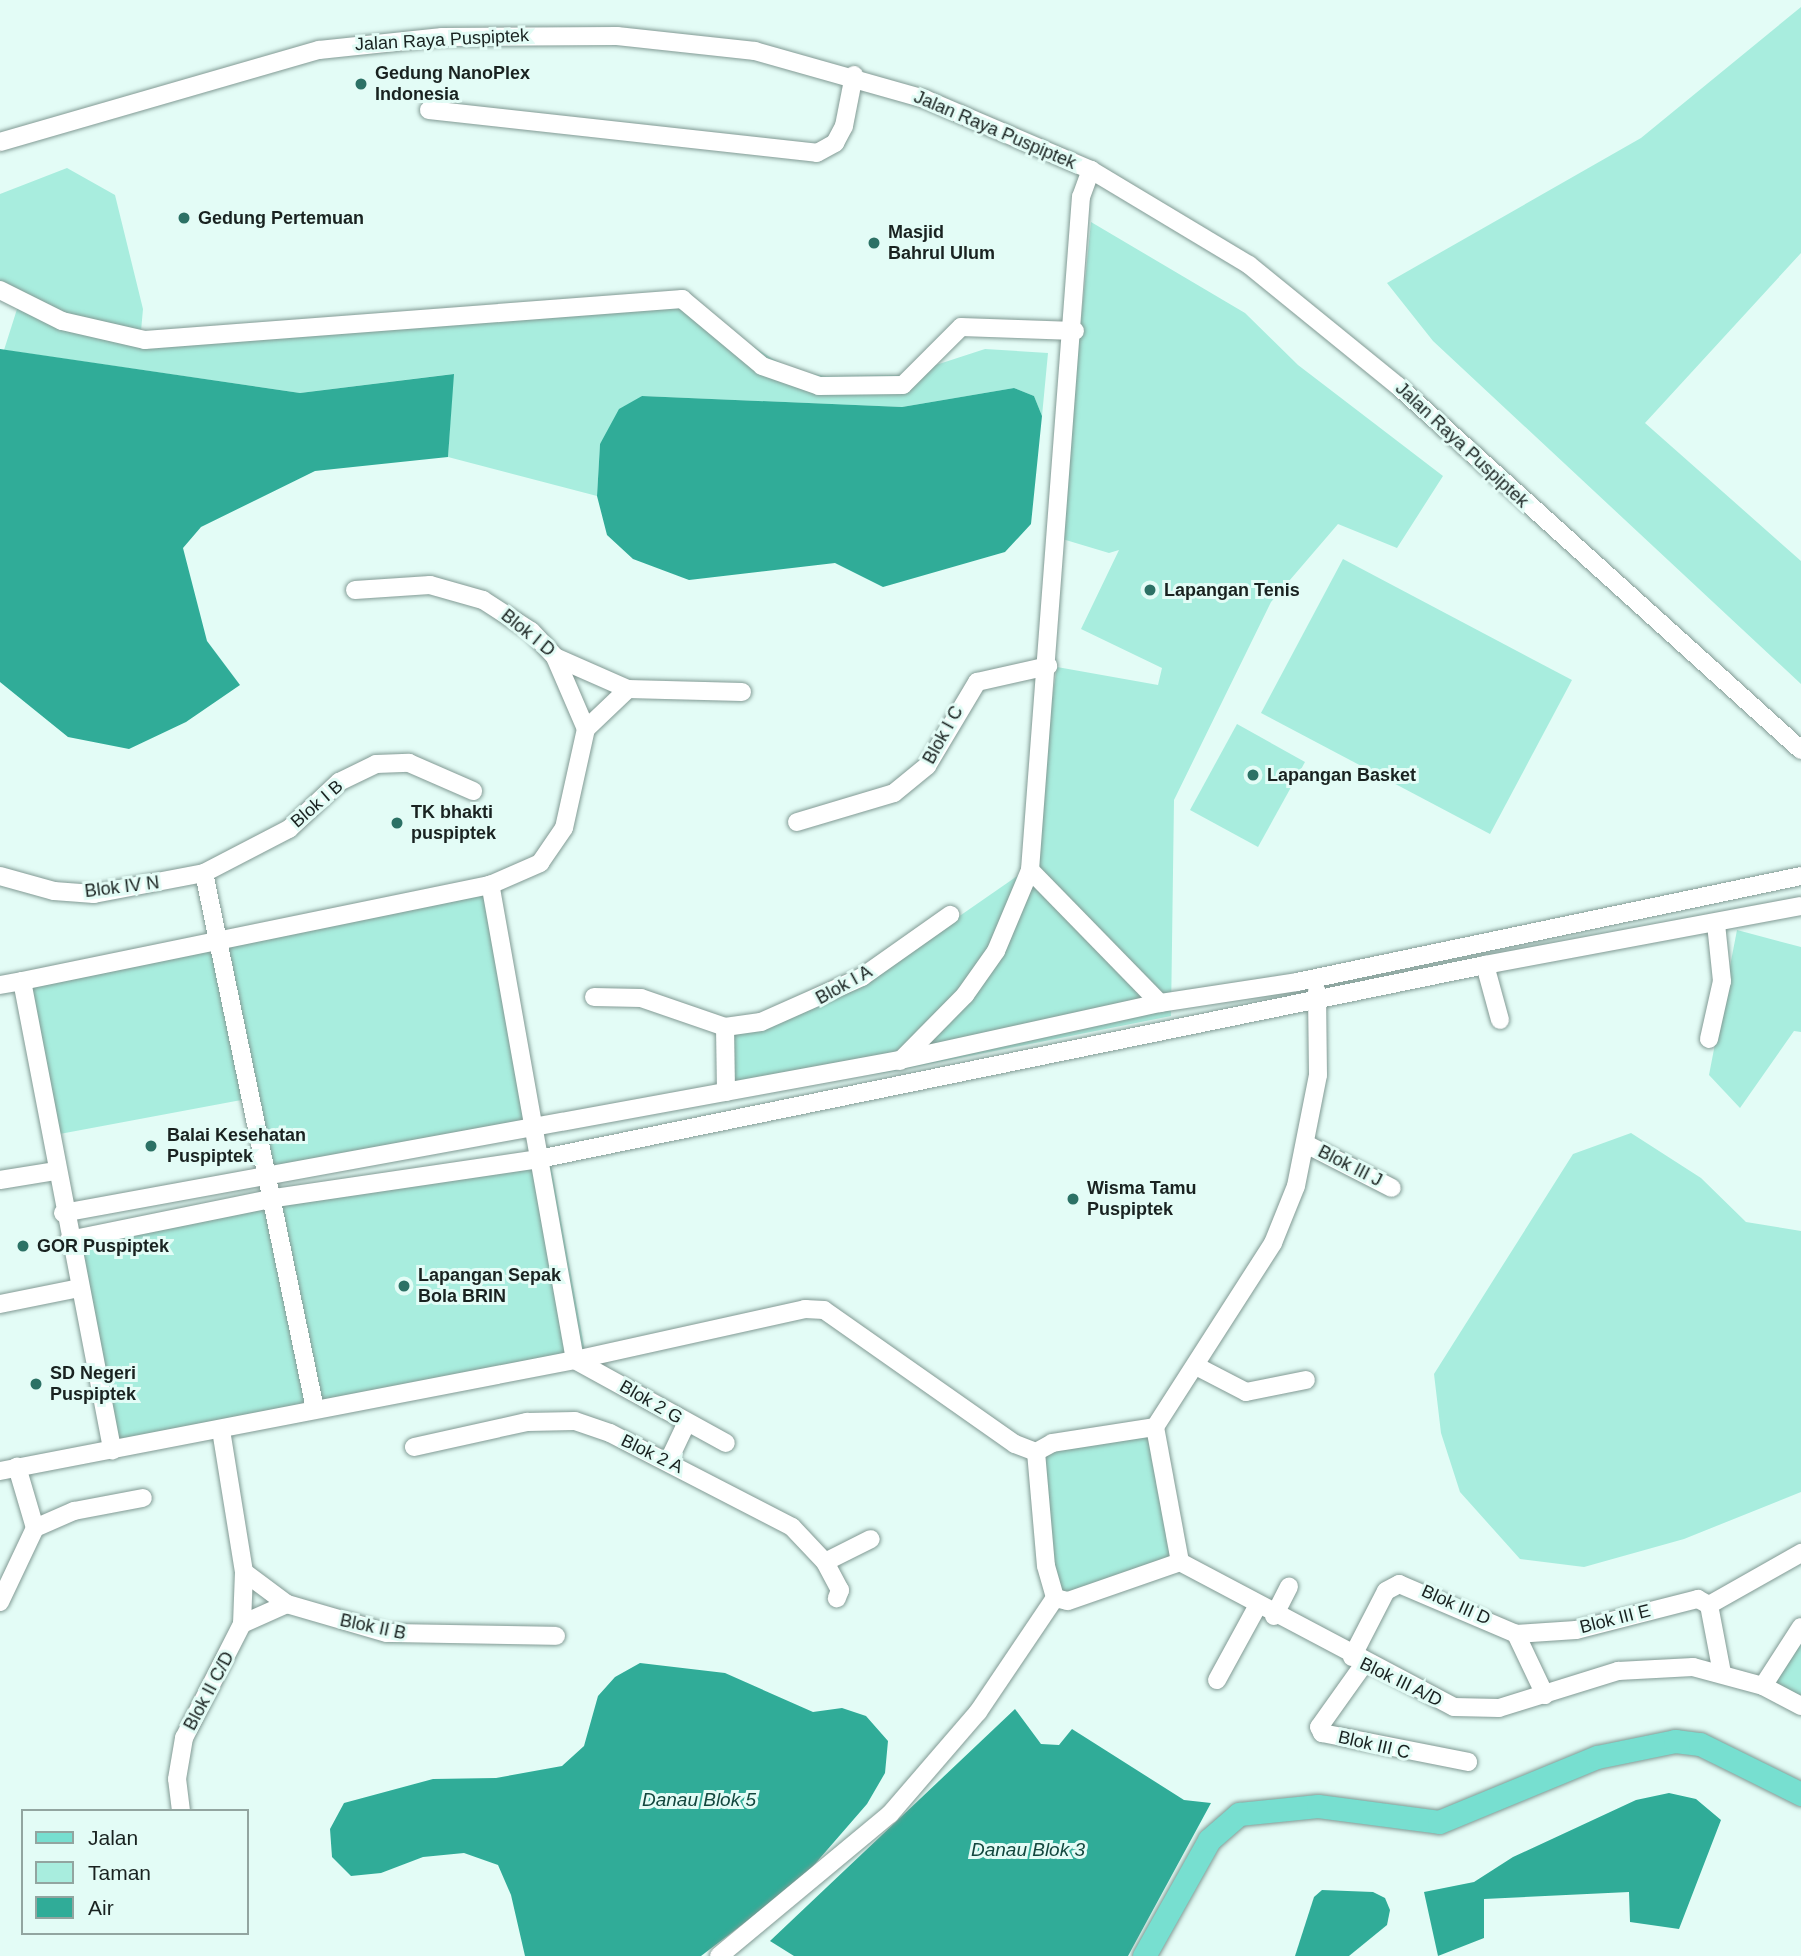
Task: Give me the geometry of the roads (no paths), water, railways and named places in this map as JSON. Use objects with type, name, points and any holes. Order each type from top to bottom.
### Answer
[{"type":"main road","points":[[1144,1956],[1209,1840],[1240,1814],[1318,1806],[1439,1822],[1597,1757],[1675,1741],[1700,1744],[1801,1794]]},
{"type":"street","name":"Jalan Raya Puspiptek","points":[[0,142],[319,50],[373,41],[499,35],[639,37],[755,51],[854,75],[970,116],[1090,170],[1249,265],[1398,386],[1801,750]]},
{"type":"street","points":[[429,110],[817,153],[835,143],[844,126],[854,75]]},
{"type":"street","points":[[1065,159],[1081,197]]},
{"type":"street","points":[[900,1060],[965,995],[996,951],[1030,870],[1075,331],[1081,197],[1090,170]]},
{"type":"street","points":[[0,290],[61,321],[145,340],[682,299],[762,366],[819,386],[902,385],[961,327],[1075,331]]},
{"type":"street","name":"Blok I D","points":[[355,590],[402,583],[457,591],[506,613],[555,657],[628,689],[742,692]]},
{"type":"street","points":[[555,657],[586,729]]},
{"type":"street","name":"Blok I C","points":[[797,822],[894,793],[927,766],[977,682],[1048,666]]},
{"type":"street","points":[[0,985],[490,885],[540,863],[560,837],[586,729],[628,689]]},
{"type":"street","name":"Blok I B","points":[[204,873],[289,829],[339,782],[376,764],[409,764],[473,791]]},
{"type":"street","points":[[1030,870],[1160,1003]]},
{"type":"street","points":[[204,873],[275,1198],[315,1409]]},
{"type":"street","name":"Blok IV N","points":[[0,876],[54,891],[94,894],[204,873]]},
{"type":"street","points":[[63,1213],[268,1172],[900,1060],[1160,1003],[1297,982],[1801,876]]},
{"type":"street","points":[[490,885],[575,1360]]},
{"type":"street","points":[[69,1240],[275,1198],[539,1159],[1308,1004],[1485,965],[1801,906]]},
{"type":"street","name":"Blok I A","points":[[594,997],[641,998],[725,1027],[761,1022],[827,996],[950,915]]},
{"type":"street","points":[[1709,1040],[1722,981],[1716,924]]},
{"type":"street","points":[[1485,965],[1500,1020]]},
{"type":"street","points":[[1308,1004],[1316,978]]},
{"type":"street","points":[[22,981],[63,1213],[112,1450]]},
{"type":"street","points":[[1055,1598],[1068,1601],[1180,1562],[1155,1427],[1273,1243],[1308,1145],[1318,1075],[1308,1004],[1297,982]]},
{"type":"street","points":[[725,1027],[726,1092]]},
{"type":"street","points":[[900,1060],[905,1085]]},
{"type":"street","name":"Blok III J","points":[[1308,1145],[1392,1188]]},
{"type":"street","points":[[0,1180],[55,1171]]},
{"type":"street","points":[[0,1304],[79,1288]]},
{"type":"street","points":[[35,1528],[9,1469],[575,1360],[817,1308],[838,1314],[1014,1444],[1036,1452],[1052,1443],[1143,1424],[1155,1427]]},
{"type":"street","name":"Blok 2 G","points":[[575,1360],[726,1444]]},
{"type":"street","points":[[1196,1366],[1246,1392],[1306,1380]]},
{"type":"street","name":"Blok 2 A","points":[[414,1447],[519,1423],[575,1421],[668,1462],[792,1527],[825,1562],[840,1590],[837,1598]]},
{"type":"street","points":[[668,1462],[687,1422]]},
{"type":"street","name":"Blok II C/D","points":[[181,1809],[177,1779],[184,1738],[242,1624],[244,1572],[221,1430]]},
{"type":"street","points":[[719,1956],[890,1814],[978,1712],[1055,1598],[1044,1553],[1036,1452]]},
{"type":"street","points":[[0,1602],[35,1528],[75,1511],[143,1498]]},
{"type":"street","points":[[825,1562],[871,1539]]},
{"type":"street","points":[[1722,1673],[1709,1605],[1801,1553]]},
{"type":"street","name":"Blok III A/D","points":[[1180,1562],[1358,1660],[1454,1707],[1499,1708],[1618,1671],[1693,1667],[1763,1686],[1801,1706]]},
{"type":"street","name":"Blok II B","points":[[244,1572],[287,1604],[387,1633],[556,1636]]},
{"type":"street","name":"Blok III D","points":[[1358,1660],[1386,1591],[1399,1584],[1516,1634]]},
{"type":"street","points":[[1275,1616],[1289,1587]]},
{"type":"street","name":"Blok III E","points":[[1516,1634],[1576,1630],[1699,1599],[1709,1605]]},
{"type":"street","points":[[242,1624],[287,1604]]},
{"type":"street","points":[[1217,1680],[1258,1607]]},
{"type":"street","points":[[1763,1686],[1801,1627]]},
{"type":"street","points":[[1516,1634],[1545,1695]]},
{"type":"street","name":"Blok III C","points":[[1358,1660],[1319,1727],[1322,1733],[1453,1763],[1468,1762]]},
{"type":"water","points":[[0,349],[300,393],[454,374],[448,457],[315,471],[201,527],[183,548],[207,641],[240,685],[186,722],[129,749],[68,737],[0,682]]},
{"type":"water","points":[[1014,388],[1034,396],[1042,416],[1031,524],[1005,552],[883,587],[835,563],[689,580],[633,559],[607,535],[597,496],[600,444],[619,409],[642,396],[902,407]]},
{"type":"water","name":"Danau Blok 5","points":[[640,1663],[725,1673],[813,1712],[842,1708],[866,1716],[888,1741],[885,1773],[867,1804],[801,1880],[701,1956],[525,1956],[511,1895],[498,1865],[464,1853],[423,1857],[381,1873],[351,1876],[332,1857],[330,1829],[344,1803],[433,1779],[496,1778],[562,1766],[584,1746],[598,1696],[615,1677]]},
{"type":"water","name":"Danau Blok 3","points":[[1015,1709],[1041,1744],[1059,1745],[1072,1729],[1184,1800],[1211,1803],[1128,1956],[794,1956],[770,1941]]},
{"type":"water","points":[[1669,1793],[1696,1799],[1721,1820],[1679,1929],[1630,1922],[1629,1892],[1484,1899],[1484,1938],[1438,1956],[1424,1892],[1474,1882],[1513,1857],[1636,1800]]},
{"type":"water","points":[[1322,1890],[1373,1892],[1385,1898],[1390,1910],[1387,1925],[1349,1956],[1295,1956],[1314,1897]]},
{"type":"place","name":"Gedung NanoPlex Indonesia","points":[[361,84]]},
{"type":"place","name":"Gedung Pertemuan","points":[[184,218]]},
{"type":"place","name":"Masjid Bahrul Ulum","points":[[874,243]]},
{"type":"place","name":"Lapangan Tenis","points":[[1150,590]]},
{"type":"place","name":"Lapangan Basket","points":[[1253,775]]},
{"type":"place","name":"TK bhakti puspiptek","points":[[397,823]]},
{"type":"place","name":"Balai Kesehatan Puspiptek","points":[[151,1146]]},
{"type":"place","name":"Wisma Tamu Puspiptek","points":[[1073,1199]]},
{"type":"place","name":"GOR Puspiptek","points":[[23,1246]]},
{"type":"place","name":"Lapangan Sepak Bola BRIN","points":[[404,1286]]},
{"type":"place","name":"SD Negeri Puspiptek","points":[[36,1384]]}]
